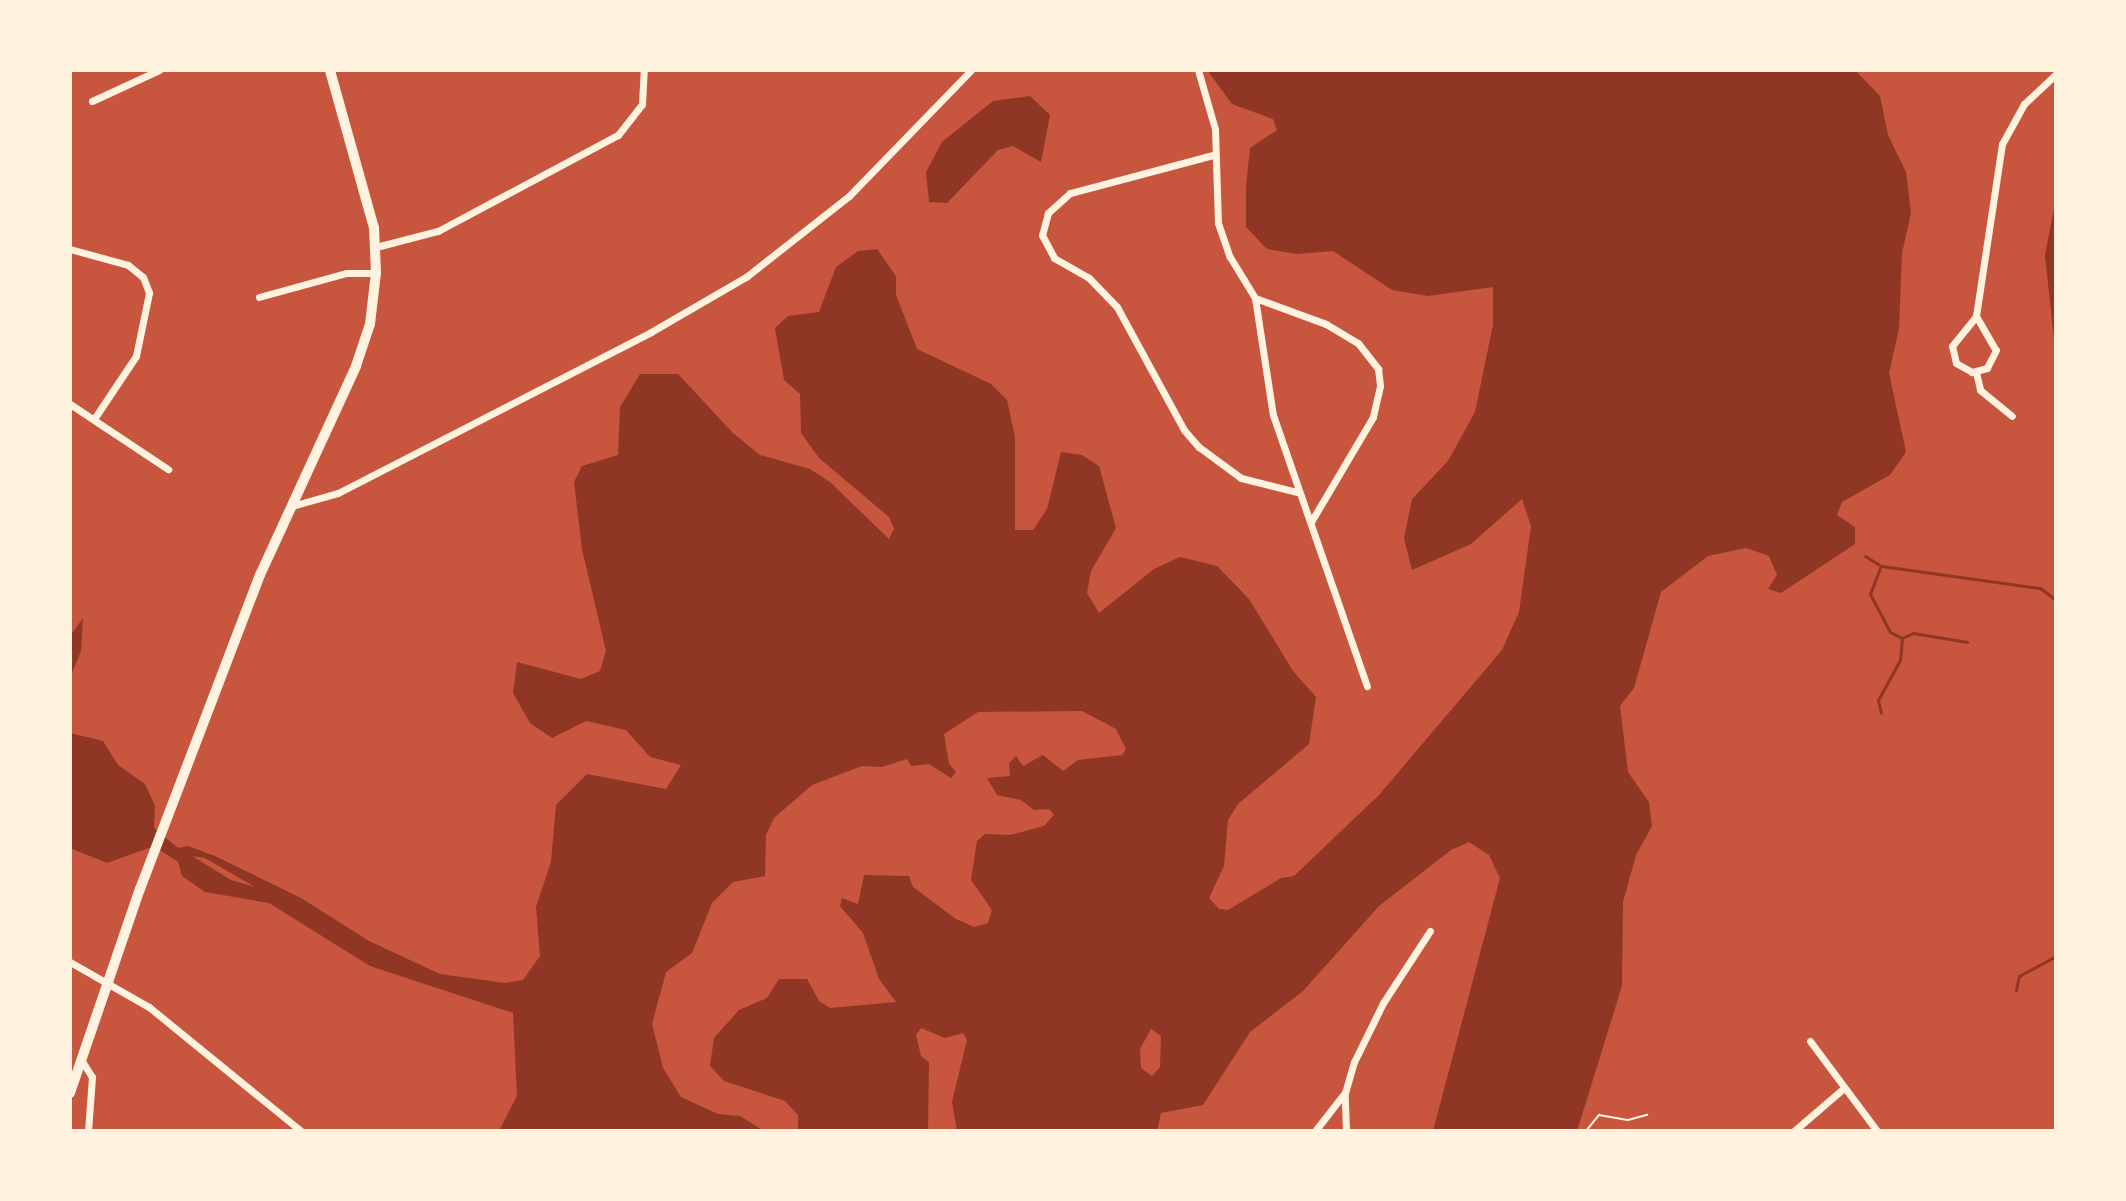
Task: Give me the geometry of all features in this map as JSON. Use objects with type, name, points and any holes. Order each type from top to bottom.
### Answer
[{"type":"main road","points":[[70,1093],[150,862],[260,575],[362,352],[376,273],[376,247],[367,193],[330,70]]},
{"type":"street","points":[[92,101],[159,70]]},
{"type":"street","points":[[376,247],[438,231],[618,135],[642,104],[644,70]]},
{"type":"street","points":[[292,506],[338,493],[660,328],[746,277],[838,206],[971,70]]},
{"type":"street","points":[[1198,70],[1213,117],[1218,223],[1255,298],[1267,392],[1297,492],[1311,522],[1367,686]]},
{"type":"street","points":[[1976,316],[1996,350],[1990,364],[1976,372],[1958,366],[1952,351],[1955,338],[1976,316],[2002,144],[2024,104],[2056,74]]},
{"type":"street","points":[[1213,155],[1070,193],[1048,213],[1042,235],[1054,258],[1089,278],[1117,307],[1184,430],[1199,447],[1241,478],[1297,492]]},
{"type":"street","points":[[70,249],[128,265],[143,277],[149,293],[136,356],[94,419]]},
{"type":"street","points":[[259,297],[346,273],[376,273]]},
{"type":"street","points":[[1255,298],[1326,324],[1358,343],[1378,369],[1380,386],[1373,417],[1311,522]]},
{"type":"street","points":[[1976,372],[1980,390],[2012,416]]},
{"type":"street","points":[[70,404],[168,469]]},
{"type":"street","points":[[1315,1131],[1345,1093],[1372,1022],[1430,931]]},
{"type":"street","points":[[70,962],[109,982],[163,1017],[301,1131]]},
{"type":"street","points":[[1810,1041],[1877,1131]]},
{"type":"street","points":[[82,1061],[91,1072],[88,1131]]},
{"type":"street","points":[[1794,1131],[1844,1088]]},
{"type":"street","points":[[1345,1093],[1346,1131]]},
{"type":"path","points":[[1586,1131],[1599,1115],[1628,1120],[1647,1115]]},
{"type":"shaded area","points":[[1207,70],[1855,70],[1880,96],[1888,135],[1906,172],[1911,213],[1902,253],[1899,329],[1889,373],[1906,452],[1890,475],[1842,502],[1837,515],[1855,527],[1855,544],[1781,593],[1768,589],[1777,575],[1769,556],[1746,548],[1708,556],[1661,592],[1634,688],[1620,706],[1628,772],[1649,802],[1652,826],[1636,855],[1623,902],[1622,986],[1577,1131],[1433,1131],[1500,878],[1489,855],[1469,842],[1451,850],[1379,906],[1303,991],[1250,1032],[1203,1105],[1161,1113],[1157,1131],[957,1131],[952,1102],[967,1040],[963,1033],[945,1038],[921,1028],[916,1035],[921,1056],[929,1062],[928,1131],[798,1131],[798,1115],[785,1101],[724,1081],[710,1066],[714,1038],[739,1010],[767,998],[779,979],[807,979],[819,1001],[830,1008],[896,1002],[879,979],[863,933],[840,906],[842,898],[858,904],[864,875],[909,876],[913,887],[956,919],[974,927],[988,923],[992,910],[971,880],[977,841],[985,834],[1010,835],[1044,826],[1054,815],[1049,809],[1034,810],[1021,800],[997,795],[987,778],[1010,776],[1009,763],[1016,756],[1023,766],[1043,755],[1063,771],[1078,760],[1122,755],[1126,749],[1116,729],[1082,711],[978,712],[944,734],[949,764],[956,772],[951,778],[929,764],[911,766],[907,759],[882,767],[862,766],[812,785],[774,818],[766,835],[765,876],[733,882],[712,903],[692,953],[666,972],[652,1024],[663,1068],[681,1097],[718,1114],[740,1116],[764,1131],[499,1131],[517,1096],[513,1013],[370,966],[269,903],[205,892],[182,876],[178,862],[154,846],[107,863],[70,848],[70,733],[103,741],[118,765],[145,784],[155,806],[154,828],[178,848],[188,846],[215,856],[301,898],[369,941],[440,974],[505,983],[523,980],[540,956],[536,907],[551,862],[556,805],[587,774],[666,789],[681,765],[650,757],[626,730],[586,721],[552,738],[530,723],[513,693],[517,662],[581,679],[600,671],[606,651],[582,549],[574,482],[582,466],[618,455],[620,407],[640,374],[678,374],[733,433],[760,455],[810,469],[830,482],[889,539],[894,529],[889,517],[819,458],[801,433],[800,394],[784,380],[775,328],[788,316],[819,312],[836,267],[858,251],[877,249],[896,276],[896,295],[917,349],[991,384],[1007,400],[1015,437],[1015,530],[1033,530],[1047,509],[1061,452],[1082,455],[1099,466],[1116,528],[1091,571],[1087,593],[1099,613],[1154,569],[1180,557],[1217,566],[1249,599],[1293,671],[1316,697],[1309,744],[1238,804],[1228,820],[1224,866],[1209,898],[1219,909],[1228,910],[1281,878],[1294,876],[1379,795],[1502,650],[1519,612],[1531,526],[1522,499],[1471,544],[1412,570],[1404,538],[1412,499],[1448,461],[1475,412],[1493,325],[1493,287],[1428,296],[1392,290],[1333,251],[1297,254],[1267,249],[1246,227],[1246,187],[1250,148],[1277,130],[1273,119],[1232,104]],"holes":[[[192,856],[205,858],[255,887],[231,880]],[[1151,1029],[1161,1036],[1160,1067],[1152,1076],[1141,1068],[1140,1049]]]},
{"type":"shaded area","points":[[1030,96],[1050,115],[1041,162],[1013,146],[998,150],[947,203],[929,202],[926,172],[942,142],[993,101]]},
{"type":"shaded area","points":[[2056,198],[2056,359],[2045,255]]},
{"type":"shaded area","points":[[83,618],[81,651],[70,678],[70,636]]},
{"type":"waterway","points":[[1865,556],[1881,566],[2040,588],[2056,600]]},
{"type":"waterway","points":[[1880,568],[1870,594],[1890,632],[1902,638],[1900,660],[1878,700],[1881,713]]},
{"type":"waterway","points":[[1902,638],[1913,633],[1967,642]]},
{"type":"waterway","points":[[2016,990],[2019,976],[2056,956]]}]
